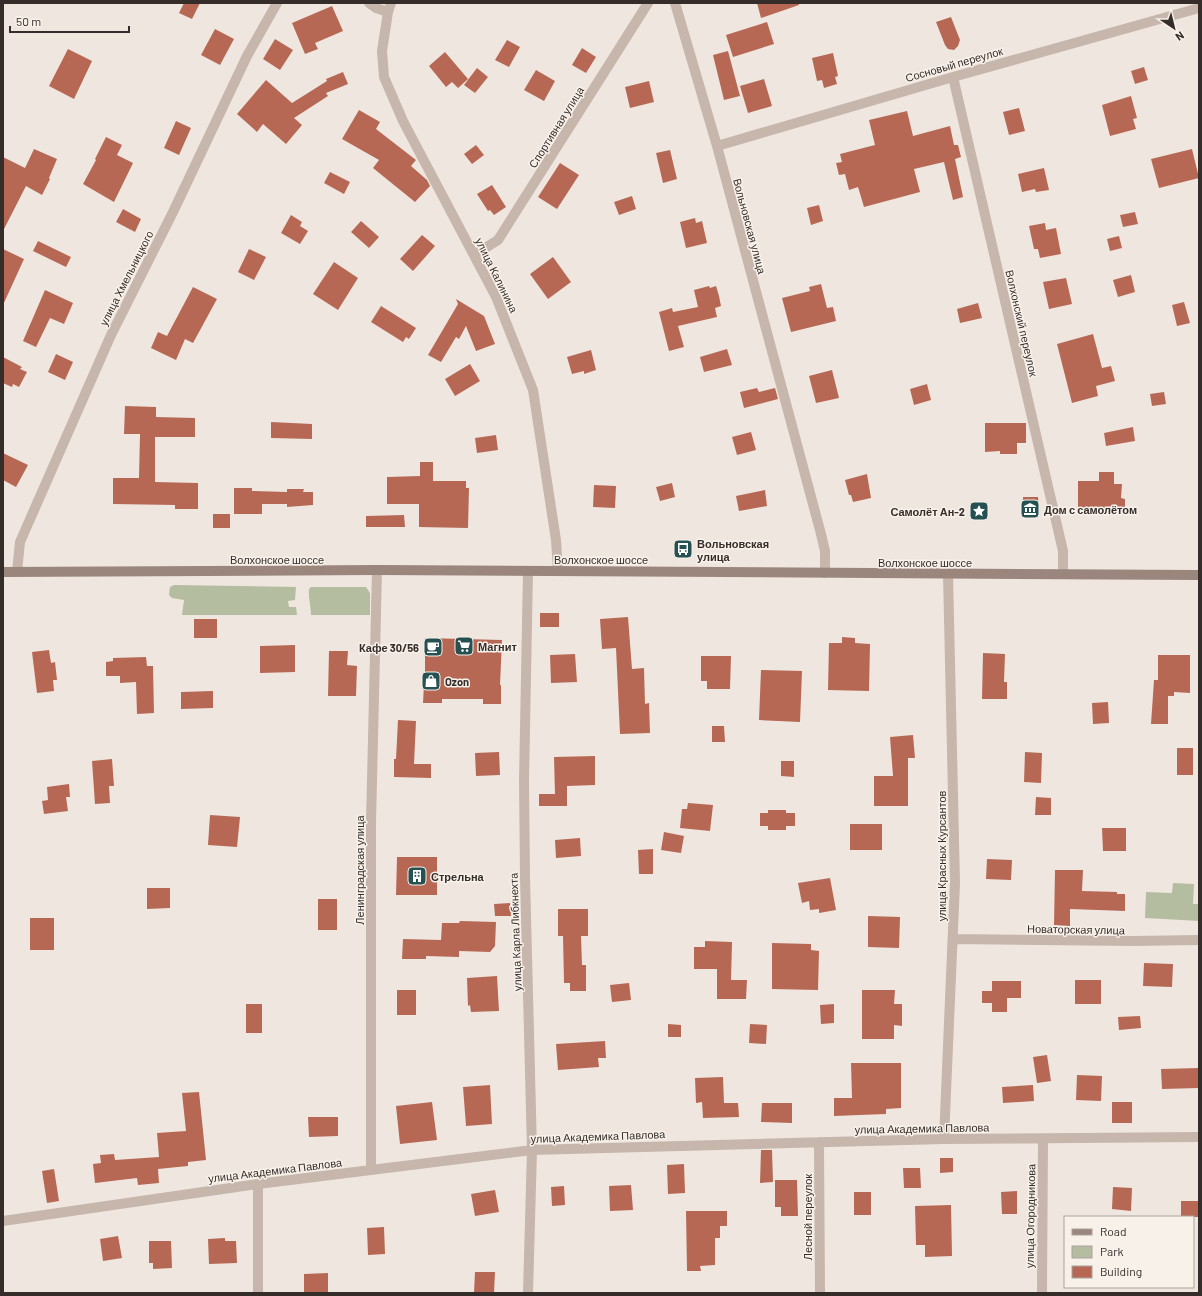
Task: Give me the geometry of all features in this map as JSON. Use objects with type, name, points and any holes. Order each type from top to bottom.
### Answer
[{"type":"main road","name":"Волхонское шоссе","points":[[3,572],[377,570],[1199,575]]},
{"type":"street","name":"улица Хмельницкого","points":[[17,572],[20,542],[111,335],[173,212],[247,56],[277,3]]},
{"type":"street","points":[[369,3],[376,8],[390,7]]},
{"type":"street","name":"Спортивная улица","points":[[474,255],[498,240],[648,3]]},
{"type":"street","name":"Вольновская улица","points":[[675,3],[717,146],[821,534],[824,551],[825,573]]},
{"type":"street","name":"улица Калинина","points":[[390,7],[382,51],[384,77],[403,120],[496,297],[533,390],[556,540],[558,571]]},
{"type":"street","name":"Сосновый переулок","points":[[717,146],[953,77],[1199,8]]},
{"type":"street","name":"Волхонский переулок","points":[[953,77],[1063,551],[1063,574]]},
{"type":"street","name":"Ленинградская улица","points":[[371,1170],[371,823],[377,570]]},
{"type":"street","name":"улица Карла Либкнехта","points":[[528,571],[524,781],[532,1150],[528,1293]]},
{"type":"street","name":"улица Красных Курсантов","points":[[944,1139],[954,883],[948,574]]},
{"type":"street","name":"Новаторская улица","points":[[953,939],[1133,941],[1199,940]]},
{"type":"street","name":"улица Академика Павлова","points":[[3,1221],[258,1184],[532,1150],[944,1139],[1199,1137]]},
{"type":"street","name":"улица Огородникова","points":[[1042,1293],[1043,1139]]},
{"type":"street","name":"Лесной переулок","points":[[819,1142],[820,1293]]},
{"type":"street","points":[[258,1184],[258,1293]]},
{"type":"green space","points":[[174,585],[296,587],[295,600],[288,601],[289,607],[296,607],[297,615],[182,615],[184,600],[172,598],[169,595],[170,587]]},
{"type":"green space","points":[[311,587],[366,587],[370,593],[370,615],[311,615],[309,589]]},
{"type":"green space","points":[[1173,883],[1194,884],[1193,904],[1199,904],[1199,921],[1145,918],[1146,892],[1172,893]]},
{"type":"building","points":[[184,3],[200,3],[192,19],[179,13]]},
{"type":"building","points":[[757,3],[799,3],[799,5],[761,18]]},
{"type":"building","points":[[332,6],[343,31],[315,43],[318,49],[305,54],[292,23]]},
{"type":"building","points":[[951,17],[960,40],[958,46],[954,50],[948,49],[945,45],[936,22]]},
{"type":"building","points":[[767,22],[774,44],[733,57],[726,35]]},
{"type":"building","points":[[215,29],[234,39],[220,65],[201,55]]},
{"type":"building","points":[[275,39],[293,50],[280,70],[263,59]]},
{"type":"building","points":[[507,40],[520,47],[509,67],[495,60]]},
{"type":"building","points":[[582,48],[596,57],[586,73],[572,65]]},
{"type":"building","points":[[68,49],[92,61],[74,99],[49,86]]},
{"type":"building","points":[[728,51],[740,96],[724,100],[713,55]]},
{"type":"building","points":[[445,52],[468,79],[458,88],[452,82],[446,87],[429,66]]},
{"type":"building","points":[[833,53],[838,76],[835,77],[837,84],[824,88],[822,80],[817,81],[812,58]]},
{"type":"building","points":[[1144,67],[1148,80],[1135,84],[1131,71]]},
{"type":"building","points":[[477,68],[488,77],[475,93],[464,85]]},
{"type":"building","points":[[536,70],[555,81],[544,101],[524,90]]},
{"type":"building","points":[[343,72],[348,84],[326,93],[328,96],[294,118],[302,125],[286,144],[263,124],[257,132],[237,114],[266,80],[292,103],[327,81],[326,79]]},
{"type":"building","points":[[764,79],[772,106],[748,113],[740,86]]},
{"type":"building","points":[[649,81],[654,102],[630,108],[625,87]]},
{"type":"building","points":[[1131,96],[1137,118],[1133,119],[1136,129],[1110,136],[1102,105]]},
{"type":"building","points":[[1019,108],[1025,131],[1009,135],[1003,112]]},
{"type":"building","points":[[359,110],[380,122],[376,129],[416,160],[411,166],[427,180],[430,186],[415,202],[373,168],[379,160],[342,139]]},
{"type":"building","points":[[907,111],[913,136],[950,126],[954,145],[958,145],[961,157],[955,159],[963,197],[953,200],[944,162],[914,169],[920,192],[864,207],[858,187],[849,190],[845,174],[839,175],[836,163],[842,162],[840,154],[875,145],[869,120]]},
{"type":"building","points":[[176,121],[191,128],[179,155],[164,148]]},
{"type":"building","points":[[106,137],[122,145],[117,155],[133,163],[114,202],[83,184]]},
{"type":"building","points":[[476,145],[484,155],[472,164],[464,154]]},
{"type":"building","points":[[34,149],[57,159],[49,178],[50,179],[42,195],[26,186],[3,231],[3,157],[25,168]]},
{"type":"building","points":[[1192,149],[1199,178],[1159,188],[1151,159]]},
{"type":"building","points":[[670,150],[677,179],[663,183],[656,153]]},
{"type":"building","points":[[560,163],[579,175],[557,209],[538,197]]},
{"type":"building","points":[[1044,168],[1049,190],[1036,192],[1035,189],[1022,192],[1018,174]]},
{"type":"building","points":[[330,172],[350,182],[344,194],[324,183]]},
{"type":"building","points":[[492,185],[506,207],[494,215],[490,210],[488,211],[477,194]]},
{"type":"building","points":[[632,196],[636,209],[619,215],[614,202]]},
{"type":"building","points":[[819,205],[823,221],[811,225],[807,208]]},
{"type":"building","points":[[123,209],[141,219],[135,232],[116,222]]},
{"type":"building","points":[[1135,212],[1138,224],[1123,227],[1120,215]]},
{"type":"building","points":[[291,215],[302,222],[300,226],[308,231],[300,244],[281,233]]},
{"type":"building","points":[[695,218],[696,223],[702,221],[707,243],[686,248],[680,222]]},
{"type":"building","points":[[361,221],[379,237],[369,248],[351,232]]},
{"type":"building","points":[[1045,223],[1046,230],[1056,228],[1061,254],[1040,258],[1038,249],[1034,249],[1029,226]]},
{"type":"building","points":[[422,235],[435,246],[413,271],[400,259]]},
{"type":"building","points":[[1119,236],[1122,248],[1110,251],[1107,239]]},
{"type":"building","points":[[38,241],[71,257],[66,267],[33,251]]},
{"type":"building","points":[[3,249],[24,259],[3,305]]},
{"type":"building","points":[[249,249],[266,257],[254,280],[238,272]]},
{"type":"building","points":[[553,257],[571,282],[548,299],[530,274]]},
{"type":"building","points":[[334,262],[358,278],[338,310],[313,294]]},
{"type":"building","points":[[1131,275],[1135,292],[1118,297],[1113,280]]},
{"type":"building","points":[[1066,278],[1072,304],[1049,309],[1043,282]]},
{"type":"building","points":[[821,284],[827,308],[833,307],[836,321],[791,332],[782,298],[810,291],[809,287]]},
{"type":"building","points":[[709,286],[710,288],[716,286],[719,296],[721,306],[715,308],[717,317],[678,326],[684,347],[669,351],[659,312],[672,308],[673,312],[698,307],[694,290]]},
{"type":"building","points":[[193,287],[217,299],[193,343],[185,339],[176,360],[151,348],[158,332],[167,336]]},
{"type":"building","points":[[45,290],[73,303],[64,324],[50,318],[36,347],[23,341]]},
{"type":"building","points":[[456,299],[484,316],[495,344],[476,351],[466,326],[459,339],[456,337],[441,362],[428,355],[458,304]]},
{"type":"building","points":[[1184,302],[1190,323],[1177,326],[1172,305]]},
{"type":"building","points":[[978,303],[982,318],[960,323],[957,309]]},
{"type":"building","points":[[381,306],[416,328],[409,339],[406,337],[403,342],[371,322]]},
{"type":"building","points":[[1093,334],[1102,368],[1111,366],[1115,381],[1096,386],[1098,396],[1072,403],[1057,344]]},
{"type":"building","points":[[727,349],[732,365],[704,372],[700,357]]},
{"type":"building","points":[[591,350],[596,370],[584,374],[584,371],[572,374],[567,357]]},
{"type":"building","points":[[56,354],[73,362],[65,380],[48,372]]},
{"type":"building","points":[[3,357],[22,367],[20,369],[27,372],[19,387],[13,384],[12,387],[3,383]]},
{"type":"building","points":[[470,364],[480,381],[455,396],[445,379]]},
{"type":"building","points":[[832,370],[839,398],[816,403],[809,376]]},
{"type":"building","points":[[927,384],[931,400],[914,405],[910,389]]},
{"type":"building","points":[[757,388],[759,392],[775,388],[778,399],[744,408],[740,392]]},
{"type":"building","points":[[1164,392],[1166,404],[1152,406],[1150,394]]},
{"type":"building","points":[[125,406],[156,407],[156,417],[195,418],[195,437],[155,437],[155,482],[198,483],[198,509],[175,509],[175,505],[113,504],[113,478],[139,478],[140,434],[124,434]]},
{"type":"building","points":[[271,422],[312,424],[312,439],[271,438]]},
{"type":"building","points":[[985,423],[1026,423],[1026,443],[1017,443],[1017,454],[1000,454],[1000,451],[985,452]]},
{"type":"building","points":[[1133,427],[1135,441],[1106,446],[1104,433]]},
{"type":"building","points":[[751,432],[756,450],[737,455],[732,437]]},
{"type":"building","points":[[496,435],[498,450],[477,453],[475,438]]},
{"type":"building","points":[[3,453],[28,465],[16,487],[3,480]]},
{"type":"building","points":[[420,462],[433,462],[433,481],[466,481],[466,488],[469,488],[468,528],[419,527],[419,504],[387,504],[387,477],[420,476]]},
{"type":"building","points":[[1099,472],[1114,472],[1114,484],[1122,484],[1121,498],[1125,499],[1125,511],[1115,510],[1115,514],[1078,514],[1078,481],[1099,481]]},
{"type":"building","points":[[867,474],[871,498],[853,502],[851,495],[849,495],[845,480]]},
{"type":"building","points":[[672,483],[675,497],[660,501],[656,487]]},
{"type":"building","points":[[594,485],[616,486],[615,508],[593,507]]},
{"type":"building","points":[[234,488],[252,488],[252,491],[287,492],[287,489],[304,489],[303,492],[313,492],[313,505],[287,507],[287,504],[262,504],[262,514],[234,514]]},
{"type":"building","points":[[765,490],[767,506],[739,511],[736,496]]},
{"type":"building","points":[[1023,497],[1038,497],[1039,515],[1024,515]]},
{"type":"building","points":[[213,514],[230,514],[230,528],[213,528]]},
{"type":"building","points":[[404,515],[405,527],[366,527],[366,516]]},
{"type":"building","points":[[540,613],[559,613],[559,627],[540,627]]},
{"type":"building","points":[[628,617],[632,669],[644,668],[645,704],[649,703],[650,733],[620,734],[616,648],[602,649],[600,619]]},
{"type":"building","points":[[194,619],[217,619],[217,638],[194,638]]},
{"type":"building","points":[[842,637],[855,638],[855,643],[870,644],[869,691],[828,690],[829,643],[842,643]]},
{"type":"building","points":[[425,638],[502,640],[500,685],[501,704],[483,704],[483,699],[442,699],[442,703],[423,703],[425,684]]},
{"type":"building","points":[[295,645],[295,672],[260,673],[260,646]]},
{"type":"building","points":[[49,650],[51,663],[55,662],[57,680],[53,680],[54,691],[37,693],[32,652]]},
{"type":"building","points":[[329,651],[348,651],[347,665],[357,666],[356,696],[328,696]]},
{"type":"building","points":[[983,653],[1005,654],[1004,682],[1007,682],[1007,699],[982,699]]},
{"type":"building","points":[[575,654],[577,682],[551,683],[550,655]]},
{"type":"building","points":[[1158,655],[1190,655],[1190,693],[1174,692],[1174,696],[1168,696],[1168,724],[1151,724],[1154,680],[1158,680]]},
{"type":"building","points":[[701,656],[731,656],[730,689],[707,689],[707,681],[701,681]]},
{"type":"building","points":[[146,657],[147,666],[153,666],[154,713],[137,714],[136,682],[120,683],[120,676],[106,676],[106,662],[113,661],[113,658]]},
{"type":"building","points":[[761,670],[802,671],[800,722],[759,720]]},
{"type":"building","points":[[213,691],[213,708],[181,709],[181,692]]},
{"type":"building","points":[[1108,702],[1109,723],[1093,724],[1092,703]]},
{"type":"building","points":[[398,720],[416,721],[414,764],[431,764],[431,778],[394,777],[394,759],[396,759]]},
{"type":"building","points":[[712,726],[724,726],[725,742],[712,742]]},
{"type":"building","points":[[913,735],[915,758],[908,758],[908,806],[874,806],[874,776],[893,776],[890,737]]},
{"type":"building","points":[[1177,748],[1193,748],[1193,775],[1177,775]]},
{"type":"building","points":[[499,752],[500,775],[476,776],[475,753]]},
{"type":"building","points":[[1025,752],[1042,753],[1041,783],[1024,782]]},
{"type":"building","points":[[595,756],[595,785],[567,786],[567,806],[539,806],[539,794],[555,794],[554,757]]},
{"type":"building","points":[[112,759],[114,786],[109,786],[110,803],[95,804],[92,761]]},
{"type":"building","points":[[781,761],[794,761],[794,777],[781,776]]},
{"type":"building","points":[[69,784],[70,797],[66,797],[68,811],[44,814],[42,801],[48,800],[47,787]]},
{"type":"building","points":[[1036,797],[1051,798],[1051,815],[1035,815]]},
{"type":"building","points":[[688,803],[713,805],[710,831],[680,828],[682,809],[687,809]]},
{"type":"building","points":[[768,810],[786,810],[786,813],[795,813],[795,826],[786,826],[786,830],[768,830],[768,826],[760,826],[760,813],[768,813]]},
{"type":"building","points":[[210,815],[240,817],[237,847],[208,845]]},
{"type":"building","points":[[850,824],[882,824],[882,850],[850,850]]},
{"type":"building","points":[[1102,828],[1126,828],[1126,851],[1103,851]]},
{"type":"building","points":[[664,832],[684,836],[681,853],[661,850]]},
{"type":"building","points":[[580,838],[581,856],[556,858],[555,840]]},
{"type":"building","points":[[653,849],[653,874],[639,874],[638,850]]},
{"type":"building","name":"Стрельна","points":[[397,857],[437,857],[437,895],[396,895]]},
{"type":"building","points":[[987,859],[1012,860],[1011,880],[986,879]]},
{"type":"building","points":[[1055,870],[1083,870],[1082,891],[1117,892],[1117,894],[1125,894],[1125,911],[1070,909],[1070,926],[1054,925]]},
{"type":"building","points":[[830,878],[836,910],[819,913],[819,909],[810,910],[809,901],[802,903],[798,883]]},
{"type":"building","points":[[147,888],[170,888],[170,908],[147,909]]},
{"type":"building","points":[[318,899],[337,899],[337,930],[318,930]]},
{"type":"building","points":[[510,903],[511,916],[495,916],[494,904]]},
{"type":"building","points":[[558,909],[588,909],[588,936],[581,936],[582,965],[586,965],[586,991],[570,991],[570,983],[564,983],[563,936],[558,936]]},
{"type":"building","points":[[868,916],[900,917],[899,948],[868,947]]},
{"type":"building","points":[[30,918],[54,918],[54,950],[30,950]]},
{"type":"building","points":[[460,921],[496,922],[495,946],[490,952],[459,951],[459,957],[426,956],[426,959],[402,959],[403,939],[441,940],[442,923],[459,923]]},
{"type":"building","points":[[705,941],[732,942],[731,980],[747,980],[746,999],[717,999],[717,969],[694,969],[694,947],[705,947]]},
{"type":"building","points":[[772,943],[811,944],[811,950],[819,951],[818,990],[772,989]]},
{"type":"building","points":[[1144,963],[1173,964],[1172,987],[1143,986]]},
{"type":"building","points":[[497,976],[499,1011],[471,1012],[470,1005],[468,1006],[467,978]]},
{"type":"building","points":[[1075,980],[1101,980],[1101,1004],[1075,1004]]},
{"type":"building","points":[[992,981],[1021,981],[1021,998],[1007,998],[1007,1012],[992,1012],[992,1003],[982,1003],[982,991],[992,991]]},
{"type":"building","points":[[629,983],[631,1000],[612,1002],[610,985]]},
{"type":"building","points":[[397,990],[416,990],[416,1015],[397,1015]]},
{"type":"building","points":[[862,990],[895,990],[894,1004],[902,1004],[902,1026],[894,1025],[894,1039],[862,1039]]},
{"type":"building","points":[[246,1004],[262,1004],[262,1033],[246,1033]]},
{"type":"building","points":[[834,1004],[834,1023],[821,1024],[820,1005]]},
{"type":"building","points":[[1140,1016],[1141,1028],[1119,1030],[1118,1017]]},
{"type":"building","points":[[668,1024],[681,1025],[681,1037],[668,1037]]},
{"type":"building","points":[[750,1024],[767,1025],[766,1044],[749,1043]]},
{"type":"building","points":[[605,1041],[606,1058],[598,1058],[599,1067],[558,1070],[556,1044]]},
{"type":"building","points":[[1047,1055],[1051,1081],[1037,1083],[1033,1057]]},
{"type":"building","points":[[851,1063],[901,1063],[901,1108],[886,1109],[886,1114],[834,1116],[834,1098],[852,1098]]},
{"type":"building","points":[[1199,1068],[1199,1088],[1162,1089],[1161,1069]]},
{"type":"building","points":[[1077,1075],[1102,1076],[1101,1101],[1076,1100]]},
{"type":"building","points":[[723,1077],[724,1103],[738,1103],[739,1117],[703,1118],[702,1102],[696,1103],[695,1078]]},
{"type":"building","points":[[490,1085],[492,1124],[466,1126],[463,1087]]},
{"type":"building","points":[[1033,1085],[1034,1101],[1003,1103],[1002,1087]]},
{"type":"building","points":[[199,1092],[206,1160],[188,1162],[188,1166],[158,1169],[159,1183],[138,1185],[137,1178],[95,1183],[93,1164],[101,1163],[100,1155],[114,1154],[115,1160],[159,1157],[157,1133],[186,1131],[182,1093]]},
{"type":"building","points":[[432,1102],[437,1140],[400,1144],[396,1106]]},
{"type":"building","points":[[1112,1102],[1132,1102],[1132,1123],[1112,1123]]},
{"type":"building","points":[[762,1103],[792,1103],[792,1123],[761,1122]]},
{"type":"building","points":[[308,1117],[338,1117],[338,1136],[309,1137]]},
{"type":"building","points":[[761,1150],[772,1150],[773,1182],[760,1183]]},
{"type":"building","points":[[940,1158],[953,1158],[953,1172],[940,1173]]},
{"type":"building","points":[[684,1164],[685,1193],[668,1194],[667,1165]]},
{"type":"building","points":[[903,1168],[920,1168],[921,1188],[904,1188]]},
{"type":"building","points":[[54,1169],[59,1201],[47,1203],[42,1171]]},
{"type":"building","points":[[775,1180],[797,1180],[798,1216],[781,1216],[781,1207],[775,1207]]},
{"type":"building","points":[[631,1185],[633,1210],[610,1211],[609,1186]]},
{"type":"building","points":[[564,1186],[565,1205],[552,1206],[551,1187]]},
{"type":"building","points":[[1113,1187],[1132,1188],[1131,1211],[1112,1209]]},
{"type":"building","points":[[495,1190],[499,1212],[475,1216],[471,1194]]},
{"type":"building","points":[[1017,1191],[1017,1214],[1002,1214],[1001,1192]]},
{"type":"building","points":[[854,1192],[871,1192],[871,1215],[854,1215]]},
{"type":"building","points":[[1181,1201],[1199,1201],[1199,1217],[1181,1216]]},
{"type":"building","points":[[951,1205],[952,1256],[925,1257],[925,1245],[916,1245],[915,1206]]},
{"type":"building","points":[[686,1211],[727,1211],[727,1226],[720,1226],[720,1238],[715,1238],[715,1265],[700,1266],[701,1271],[687,1271]]},
{"type":"building","points":[[384,1227],[385,1254],[368,1255],[367,1228]]},
{"type":"building","points":[[118,1236],[122,1258],[103,1261],[100,1239]]},
{"type":"building","points":[[225,1238],[225,1241],[236,1241],[237,1263],[209,1264],[208,1239]]},
{"type":"building","points":[[149,1241],[171,1241],[172,1268],[153,1269],[153,1263],[149,1263]]},
{"type":"building","points":[[475,1272],[495,1272],[494,1293],[474,1293]]},
{"type":"building","points":[[328,1273],[328,1293],[304,1293],[304,1274]]},
{"type":"place","name":"Дом с самолётом","points":[[1030,509]]},
{"type":"place","name":"Самолёт Ан-2","points":[[979,511]]},
{"type":"place","name":"Вольновская улица","points":[[683,549]]},
{"type":"place","name":"Магнит","points":[[464,646]]},
{"type":"place","name":"Кафе 30/56","points":[[433,647]]},
{"type":"place","name":"Ozon","points":[[431,681]]},
{"type":"place","name":"Стрельна","points":[[417,876]]}]
